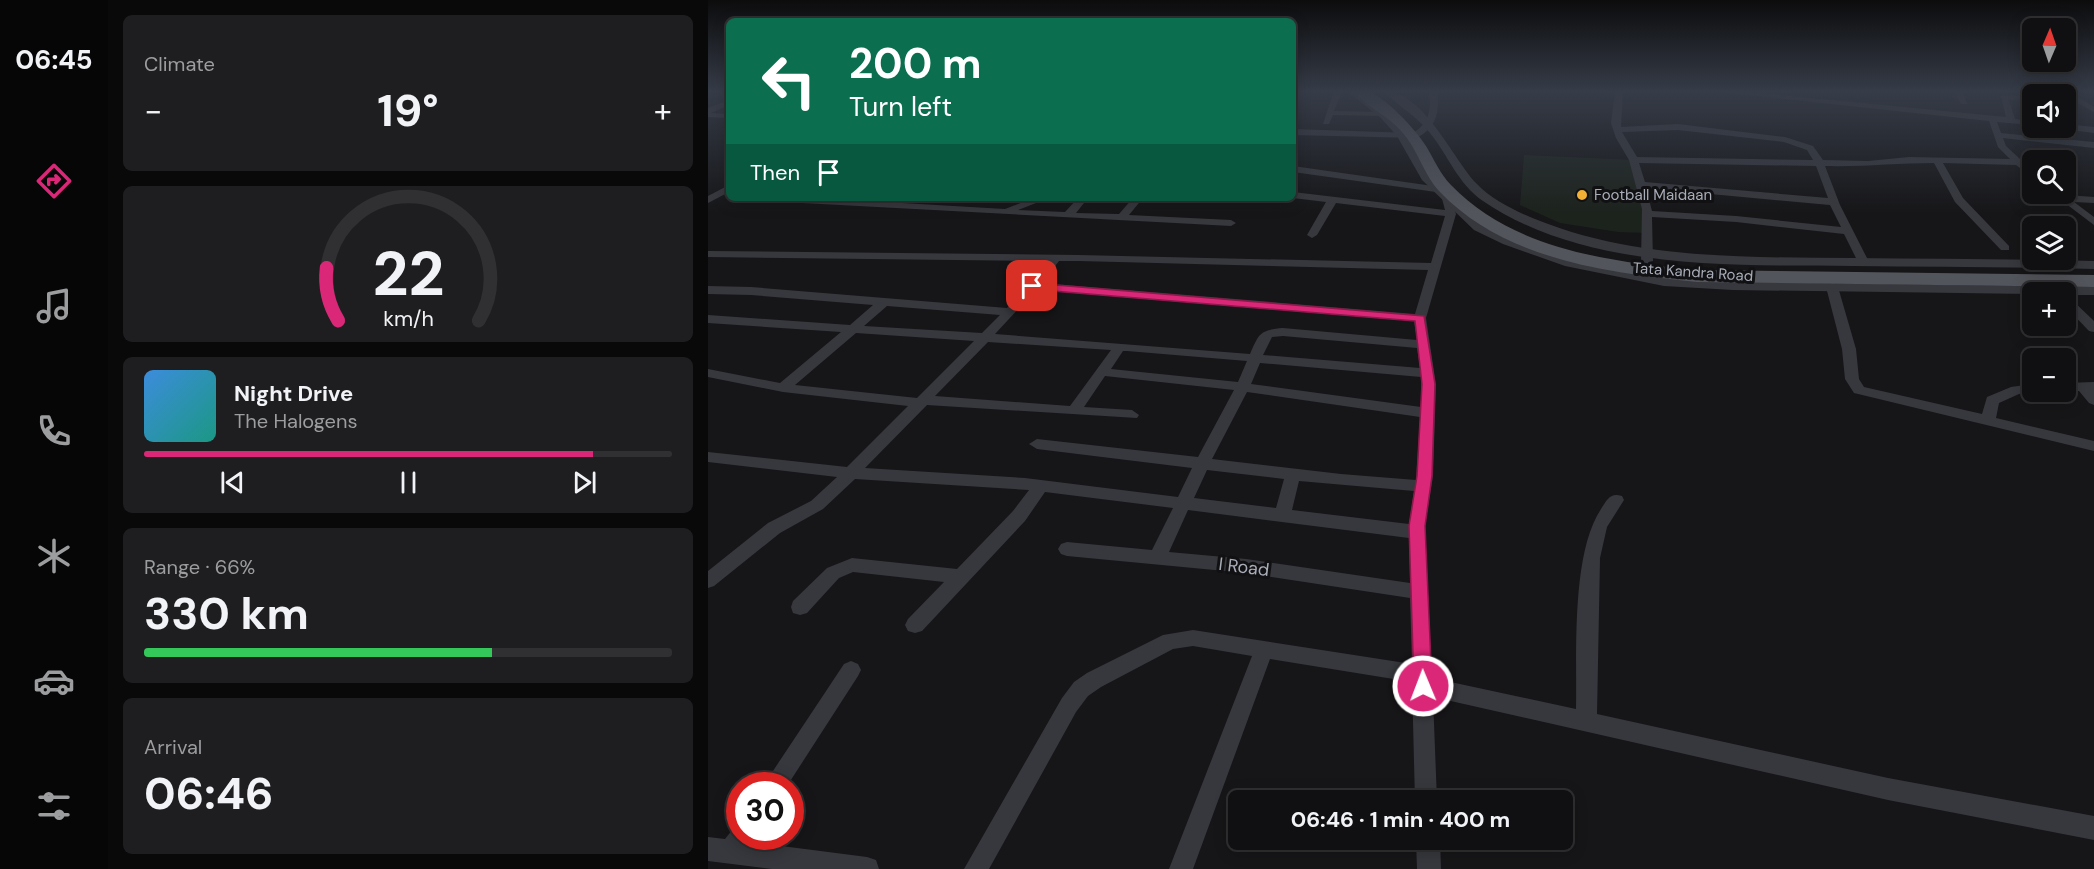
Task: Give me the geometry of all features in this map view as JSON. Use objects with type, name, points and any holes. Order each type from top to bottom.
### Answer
[{"type":"main road","name":"Tata Kandra Road","points":[[1416,132],[1444,197],[1528,241],[1564,255],[1738,278],[2094,281]]},
{"type":"main road","name":"Tata Kandra Road","points":[[1416,132],[1456,185],[1482,206],[1512,221],[1578,247],[1647,266],[2094,272]]},
{"type":"street","points":[[1296,132],[1416,132]]},
{"type":"street","points":[[1618,132],[1634,160],[1641,185],[1647,214],[1647,266]]},
{"type":"street","points":[[1727,132],[1800,144],[1810,148],[1819,162],[1834,202],[1863,262]]},
{"type":"street","points":[[1997,132],[2002,147],[2022,165]]},
{"type":"street","points":[[1998,135],[2094,144]]},
{"type":"street","points":[[1634,160],[1868,164],[1936,161],[2018,162]]},
{"type":"street","points":[[1936,161],[1959,200],[2005,248]]},
{"type":"street","points":[[1296,170],[1444,197]]},
{"type":"street","points":[[1641,185],[1834,202]]},
{"type":"street","points":[[712,198],[726,190]]},
{"type":"street","points":[[1296,195],[1333,200],[1444,197]]},
{"type":"street","points":[[1426,790],[1417,532],[1423,486],[1427,373],[1420,318],[1434,267],[1444,197]]},
{"type":"street","points":[[2076,198],[2094,200]]},
{"type":"street","points":[[1312,235],[1333,200]]},
{"type":"street","points":[[818,201],[1231,223]]},
{"type":"street","points":[[864,204],[874,201]]},
{"type":"street","points":[[929,208],[953,201]]},
{"type":"street","points":[[1002,212],[1035,201]]},
{"type":"street","points":[[1068,216],[1080,201]]},
{"type":"street","points":[[1115,218],[1122,217],[1135,201]]},
{"type":"street","points":[[2071,204],[2094,222]]},
{"type":"street","points":[[1647,214],[1736,219],[1848,231]]},
{"type":"street","points":[[708,255],[1056,258],[1434,267]]},
{"type":"street","points":[[708,581],[774,528],[817,505],[852,473],[1010,312],[1056,258]]},
{"type":"street","points":[[1647,266],[1752,261],[2094,265]]},
{"type":"street","points":[[1647,266],[1733,286],[2022,290]]},
{"type":"street","points":[[1032,286],[1420,318]]},
{"type":"street","points":[[1832,287],[1843,320],[1854,386],[1868,392],[2094,446]]},
{"type":"street","points":[[708,290],[751,291],[1010,312]]},
{"type":"street","points":[[2076,291],[2094,291]]},
{"type":"street","points":[[783,388],[885,301]]},
{"type":"street","points":[[2076,311],[2094,328]]},
{"type":"street","points":[[708,319],[1120,346],[1427,373]]},
{"type":"street","points":[[1157,558],[1243,387],[1263,338],[1273,331],[1424,345]]},
{"type":"street","points":[[1074,410],[1120,346]]},
{"type":"street","points":[[1103,372],[1243,387],[1427,413]]},
{"type":"street","points":[[708,373],[783,388],[922,401],[1132,415]]},
{"type":"street","points":[[2088,386],[2094,400]]},
{"type":"street","points":[[1988,421],[1992,400],[2022,389]]},
{"type":"street","points":[[1037,444],[1293,474],[1423,486]]},
{"type":"street","points":[[708,457],[852,473],[939,477],[1041,486],[1417,532]]},
{"type":"street","points":[[1282,515],[1293,474]]},
{"type":"street","points":[[915,625],[1019,516],[1041,486]]},
{"type":"street","points":[[1587,722],[1587,634],[1591,558],[1599,526],[1616,500]]},
{"type":"street","name":"I Road","points":[[1067,549],[1246,566],[1420,592]]},
{"type":"street","points":[[800,607],[833,573],[852,565],[962,577]]},
{"type":"street","points":[[976,869],[1069,705],[1081,689],[1170,640],[1180,638],[1264,650],[1423,680],[1587,722],[1888,789],[2094,828]]},
{"type":"street","points":[[1181,869],[1264,650]]},
{"type":"street","points":[[783,772],[851,670]]},
{"type":"street","points":[[751,850],[867,869]]},
{"type":"street","points":[[1428,850],[1429,869]]},
{"type":"shaded area","name":"Football Maidaan","points":[[1524,155],[1634,160],[1647,233],[1618,232],[1560,223],[1520,205]]},
{"type":"place","name":"Football Maidaan","points":[[1582,195]]},
{"type":"route","points":[[1032,286],[1420,318],[1429,384],[1425,476],[1417,526],[1423,686]]}]
